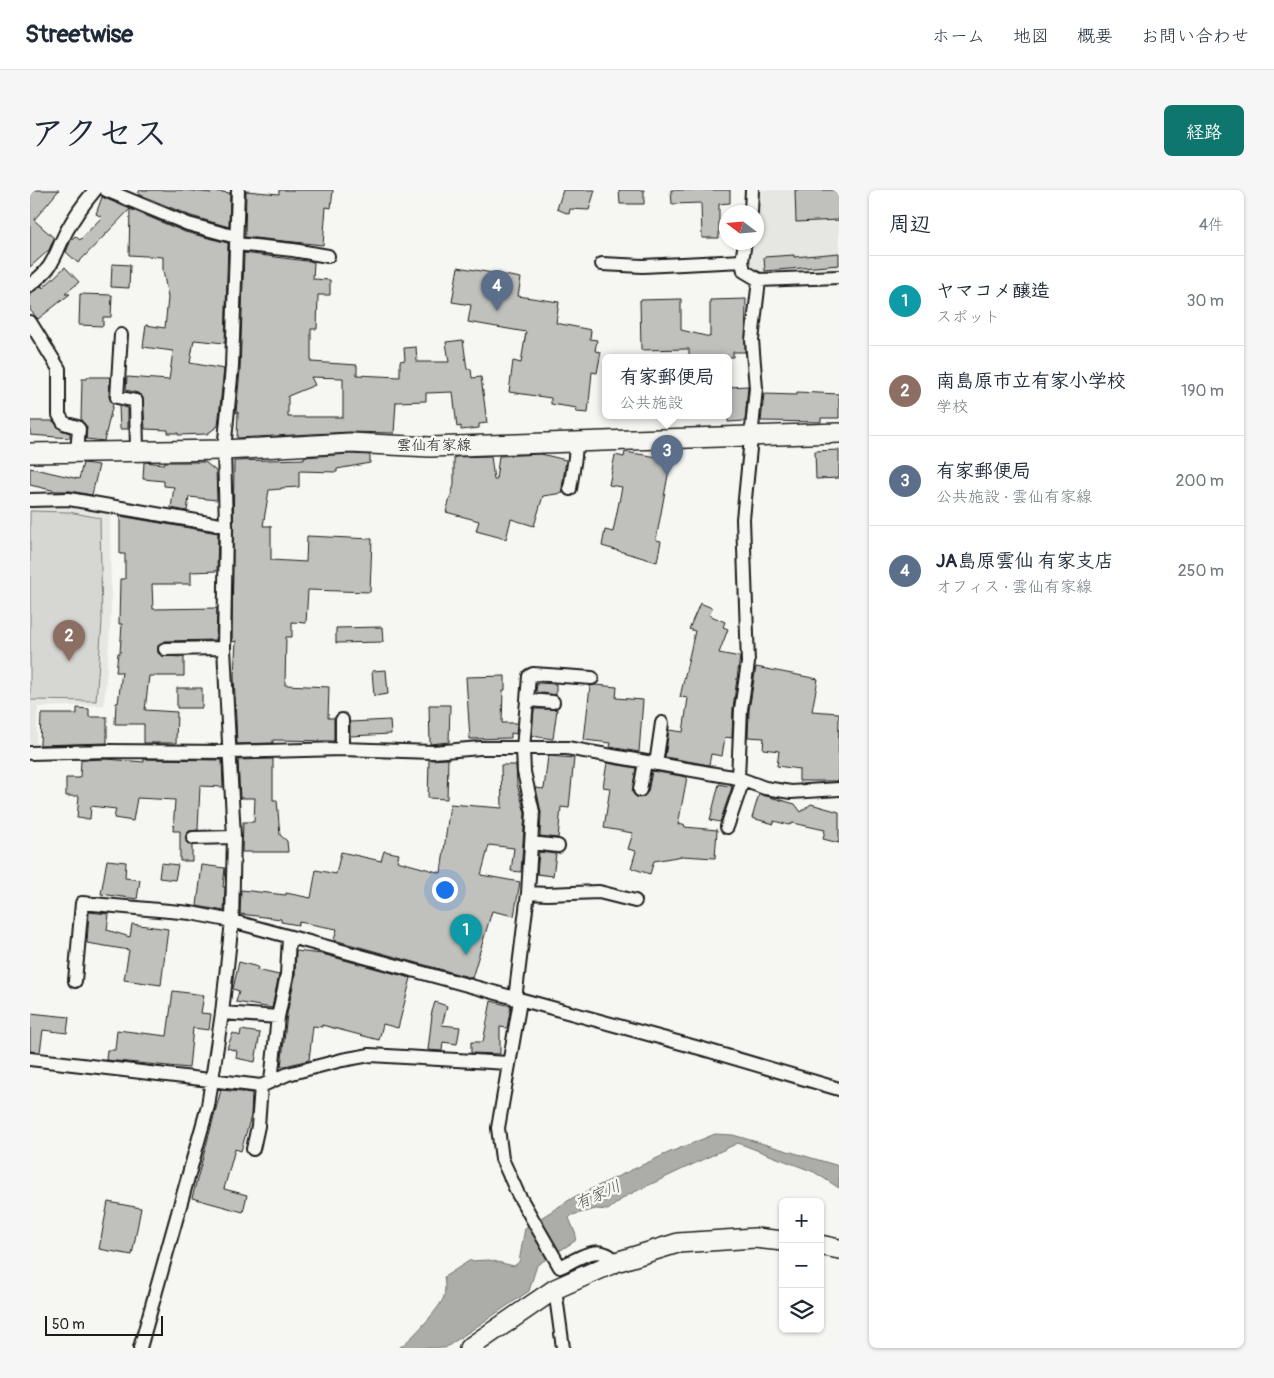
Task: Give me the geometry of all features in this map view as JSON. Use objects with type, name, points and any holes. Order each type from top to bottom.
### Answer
[{"type":"main road","name":"雲仙有家線","points":[[30,453],[224,450],[350,443],[430,447],[839,433]]},
{"type":"main road","points":[[469,1348],[555,1289],[616,1262],[678,1243],[754,1238],[779,1240]]},
{"type":"main road","points":[[824,1246],[839,1249]]},
{"type":"street","points":[[30,285],[43,276],[51,266],[66,231],[95,190]]},
{"type":"street","points":[[106,190],[188,224],[236,241],[328,256]]},
{"type":"street","points":[[140,1348],[208,1106],[222,1013],[232,921],[234,837],[224,648],[226,526],[224,450],[232,367],[238,190]]},
{"type":"street","points":[[751,205],[752,190]]},
{"type":"street","points":[[744,250],[742,261],[744,271],[759,280],[839,277]]},
{"type":"street","points":[[602,264],[643,266],[742,261]]},
{"type":"street","points":[[727,826],[741,779],[741,709],[748,663],[743,519],[756,388],[752,340],[759,280]]},
{"type":"street","points":[[30,322],[60,369],[59,415],[64,423],[79,429],[77,452]]},
{"type":"street","points":[[121,335],[117,396],[136,402],[137,451]]},
{"type":"street","points":[[570,489],[576,442]]},
{"type":"street","points":[[30,500],[69,499],[226,526]]},
{"type":"street","points":[[165,649],[224,648]]},
{"type":"street","points":[[592,678],[532,674],[529,676],[523,749],[524,772],[532,812],[528,893],[517,1000],[498,1128],[502,1159],[518,1194],[560,1267],[588,1254],[599,1252],[606,1254],[616,1262]]},
{"type":"street","points":[[528,700],[553,702]]},
{"type":"street","points":[[342,720],[342,749]]},
{"type":"street","points":[[640,790],[651,763],[662,724]]},
{"type":"street","points":[[30,753],[108,751],[229,752],[342,749],[433,752],[480,748],[567,748],[741,779],[765,788],[791,792],[839,789]]},
{"type":"street","points":[[192,838],[234,837]]},
{"type":"street","points":[[531,843],[558,846]]},
{"type":"street","points":[[528,893],[599,892],[635,900]]},
{"type":"street","points":[[75,981],[82,903],[191,913],[232,921],[703,1049],[839,1089]]},
{"type":"street","points":[[254,1149],[287,975],[289,937]]},
{"type":"street","points":[[222,1013],[278,1017]]},
{"type":"street","points":[[30,1059],[213,1081],[266,1084],[306,1070],[342,1060],[370,1055],[508,1063]]},
{"type":"street","points":[[555,1289],[563,1348]]},
{"type":"shaded area","points":[[755,190],[839,190],[839,272],[760,276],[747,269],[747,250],[764,250],[764,205],[755,205]]},
{"type":"shaded area","points":[[68,504],[110,511],[111,616],[104,705],[38,707],[36,750],[30,750],[30,505]]},
{"type":"shaded area","points":[[30,511],[69,512],[100,518],[102,622],[96,701],[30,700]]},
{"type":"water","name":"有家川","points":[[715,1134],[733,1135],[839,1166],[839,1188],[814,1172],[738,1143],[626,1196],[608,1210],[596,1209],[572,1215],[569,1218],[576,1235],[575,1241],[537,1265],[529,1291],[445,1348],[399,1348],[422,1326],[442,1301],[445,1292],[444,1277],[469,1261],[489,1260],[514,1266],[519,1262],[525,1228],[574,1197],[668,1153]]},
{"type":"building","points":[[30,190],[59,190],[34,220],[54,238],[49,250],[30,267]]},
{"type":"building","points":[[140,190],[230,193],[229,227],[191,216],[138,194]]},
{"type":"building","points":[[279,190],[333,190],[331,208],[326,207],[323,245],[245,237],[246,191],[279,194]]},
{"type":"building","points":[[563,190],[595,190],[589,210],[570,209],[569,214],[557,209]]},
{"type":"building","points":[[619,190],[644,190],[644,204],[620,204]]},
{"type":"building","points":[[671,190],[730,190],[730,203],[719,204],[719,238],[702,238],[701,203],[672,204]]},
{"type":"building","points":[[795,190],[839,190],[839,220],[796,222]]},
{"type":"building","points":[[102,197],[130,209],[78,263],[66,252],[71,240],[75,236],[80,240],[102,217],[96,214]]},
{"type":"building","points":[[130,209],[185,232],[228,243],[225,343],[194,340],[190,363],[224,369],[218,426],[207,434],[178,435],[178,433],[168,433],[168,430],[145,429],[143,398],[138,393],[126,390],[127,377],[169,380],[173,351],[143,347],[146,325],[165,328],[168,298],[163,270],[163,257],[129,255]]},
{"type":"building","points":[[244,253],[314,262],[313,279],[330,280],[330,295],[318,295],[317,329],[311,329],[311,362],[357,365],[357,375],[400,377],[400,361],[405,360],[404,348],[416,347],[417,362],[449,362],[446,342],[463,340],[467,369],[471,369],[472,378],[481,377],[487,423],[479,424],[479,428],[461,430],[461,426],[457,427],[453,392],[426,393],[426,401],[396,402],[394,433],[349,432],[237,438],[238,412],[236,413],[240,371]],"holes":[[[311,377],[343,378],[343,417],[288,417],[288,396],[315,385]]]},
{"type":"building","points":[[839,253],[839,265],[765,271],[764,257],[794,255],[794,257]]},
{"type":"building","points":[[112,264],[130,265],[129,288],[111,287]]},
{"type":"building","points":[[65,267],[79,282],[65,294],[70,294],[38,319],[30,310],[30,293],[42,286],[43,288]]},
{"type":"building","points":[[458,267],[521,278],[518,296],[559,302],[556,323],[591,330],[590,339],[597,340],[595,351],[601,352],[597,373],[592,372],[588,413],[576,412],[577,408],[551,404],[551,398],[509,392],[513,361],[521,363],[526,332],[468,322],[471,305],[452,302]]},
{"type":"building","points":[[80,294],[112,295],[111,317],[103,317],[103,326],[79,325]]},
{"type":"building","points":[[681,299],[681,330],[710,337],[710,300],[746,299],[745,352],[733,352],[732,357],[732,354],[689,354],[689,349],[641,350],[640,300]]},
{"type":"building","points":[[87,377],[110,377],[109,397],[113,404],[104,441],[86,439],[87,427],[81,420],[82,379],[87,379]]},
{"type":"building","points":[[748,386],[745,421],[728,422],[728,419],[732,419],[732,387]]},
{"type":"building","points":[[797,392],[839,394],[839,418],[821,418],[821,422],[761,421],[764,394],[797,395]]},
{"type":"building","points":[[119,406],[128,408],[128,429],[120,429]]},
{"type":"building","points":[[30,421],[53,421],[61,430],[70,433],[70,438],[30,435]]},
{"type":"building","points":[[839,450],[839,478],[816,479],[815,451]]},
{"type":"building","points":[[625,452],[671,459],[656,540],[661,541],[657,562],[602,546],[605,530],[613,532],[622,487],[609,485],[615,455],[624,457]]},
{"type":"building","points":[[350,454],[370,455],[370,463],[337,469],[337,472],[299,471],[299,487],[269,490],[263,526],[271,526],[271,560],[306,562],[307,536],[372,539],[370,592],[308,590],[306,623],[292,622],[292,637],[286,637],[285,685],[329,687],[328,718],[334,718],[334,741],[273,740],[273,743],[237,744],[234,675],[236,641],[232,642],[234,461],[304,459],[304,457]]},
{"type":"building","points":[[541,454],[566,460],[563,493],[543,496],[534,526],[511,519],[506,539],[476,531],[479,521],[446,512],[454,485],[454,457],[491,456],[494,480],[496,480],[499,456]]},
{"type":"building","points":[[144,462],[164,464],[165,462],[205,462],[216,471],[217,500],[189,497],[187,511],[171,508],[174,487],[164,486],[164,481],[143,479]]},
{"type":"building","points":[[83,463],[99,465],[92,495],[70,491],[56,491],[30,485],[30,468],[79,479]]},
{"type":"building","points":[[120,516],[218,533],[217,571],[191,572],[191,584],[152,584],[153,609],[217,608],[216,640],[165,641],[158,646],[158,653],[162,656],[184,657],[184,676],[149,676],[145,710],[177,712],[176,743],[144,743],[144,724],[115,724],[116,703],[118,703],[122,672],[116,672],[118,653],[120,653],[122,624],[119,624],[120,579],[125,579],[125,554],[120,554]]},
{"type":"building","points":[[700,603],[712,608],[709,615],[725,622],[723,627],[728,629],[719,653],[740,657],[733,708],[732,738],[725,737],[722,756],[711,754],[709,765],[665,757],[669,730],[683,732],[688,698],[680,697],[695,631],[689,629]]},
{"type":"building","points":[[382,627],[383,642],[336,643],[336,628]]},
{"type":"building","points":[[756,667],[818,679],[812,711],[839,713],[838,781],[799,781],[799,769],[777,766],[779,751],[763,749],[764,738],[748,737],[749,710]]},
{"type":"building","points":[[386,670],[388,694],[374,696],[372,671]]},
{"type":"building","points":[[505,676],[502,723],[517,723],[516,734],[511,733],[511,738],[470,739],[466,677]]},
{"type":"building","points":[[537,683],[556,684],[556,695],[536,692]]},
{"type":"building","points":[[590,686],[617,687],[616,698],[643,700],[639,752],[610,747],[611,743],[584,740]]},
{"type":"building","points":[[177,688],[202,688],[202,708],[177,708]]},
{"type":"building","points":[[429,705],[450,705],[449,742],[430,744]]},
{"type":"building","points":[[77,708],[89,709],[89,717],[107,717],[107,743],[40,745],[41,714],[77,714]]},
{"type":"building","points":[[534,709],[557,709],[553,739],[532,736]]},
{"type":"building","points":[[390,720],[391,734],[350,736],[350,722]]},
{"type":"building","points":[[548,756],[574,758],[569,808],[561,807],[558,838],[540,836],[541,812],[536,788],[544,789]]},
{"type":"building","points":[[106,759],[144,762],[144,759],[222,760],[223,787],[200,786],[198,830],[189,831],[186,835],[186,842],[192,846],[192,861],[180,861],[180,831],[173,831],[175,800],[137,798],[133,821],[114,818],[116,809],[91,806],[90,819],[77,818],[79,796],[66,796],[66,778],[80,778],[81,760]]},
{"type":"building","points":[[273,759],[273,800],[277,800],[280,835],[287,841],[288,852],[242,852],[243,822],[254,822],[255,798],[240,798],[238,760]]},
{"type":"building","points":[[448,759],[447,799],[428,798],[429,760]]},
{"type":"building","points":[[607,763],[636,768],[632,792],[639,798],[648,792],[652,771],[687,777],[678,825],[684,824],[685,827],[717,830],[715,858],[682,856],[654,861],[650,874],[631,868],[636,851],[628,849],[633,833],[604,828],[610,788],[603,787]]},
{"type":"building","points":[[501,765],[516,765],[517,784],[525,813],[521,872],[511,871],[514,848],[489,845],[481,875],[520,882],[514,916],[492,911],[472,978],[334,940],[337,929],[299,922],[298,925],[281,922],[281,919],[240,914],[241,890],[286,895],[286,893],[311,898],[316,870],[336,874],[341,852],[381,861],[384,851],[399,854],[397,861],[441,873],[450,804],[502,808]]},
{"type":"building","points":[[719,784],[732,787],[720,822],[710,820]]},
{"type":"building","points":[[759,794],[795,804],[801,812],[811,804],[839,812],[839,843],[823,839],[825,830],[793,823],[789,825],[774,821],[774,824],[752,818]]},
{"type":"building","points":[[539,852],[556,854],[553,876],[537,874]]},
{"type":"building","points":[[107,860],[126,862],[125,878],[140,880],[137,899],[101,894]]},
{"type":"building","points":[[161,863],[178,865],[175,880],[159,878]]},
{"type":"building","points":[[202,865],[225,868],[223,887],[225,887],[224,911],[197,906]]},
{"type":"building","points":[[89,912],[109,914],[107,930],[130,937],[132,924],[168,929],[161,985],[124,980],[129,950],[87,943]]},
{"type":"building","points":[[296,951],[322,954],[411,978],[398,1028],[383,1024],[379,1040],[322,1025],[322,1027],[313,1026],[309,1060],[281,1067],[287,1014],[295,977]]},
{"type":"building","points":[[239,962],[258,967],[257,970],[279,975],[272,1008],[236,1002],[239,991],[233,989]]},
{"type":"building","points":[[173,991],[204,995],[201,1013],[211,1014],[209,1030],[193,1028],[189,1068],[106,1060],[107,1050],[115,1050],[117,1030],[167,1036]]},
{"type":"building","points":[[491,1001],[511,1006],[507,1028],[500,1027],[500,1054],[471,1053],[471,1042],[483,1042]]},
{"type":"building","points":[[435,1002],[447,1006],[442,1025],[460,1027],[457,1044],[443,1042],[442,1051],[428,1050],[431,1015]]},
{"type":"building","points":[[30,1013],[69,1017],[67,1033],[43,1030],[40,1052],[30,1051]]},
{"type":"building","points":[[241,1030],[260,1033],[255,1062],[236,1058],[237,1051],[227,1048],[233,1033],[240,1036]]},
{"type":"building","points":[[221,1090],[252,1093],[251,1116],[241,1151],[235,1149],[224,1189],[247,1195],[243,1212],[192,1198]]},
{"type":"building","points":[[108,1202],[141,1208],[132,1255],[99,1249]]},
{"type":"place","name":"JA島原雲仙 有家支店","points":[[497,311]]},
{"type":"place","name":"有家郵便局","points":[[667,476]]},
{"type":"place","name":"南島原市立有家小学校","points":[[69,661]]},
{"type":"place","name":"ヤマコメ醸造","points":[[466,955]]}]
